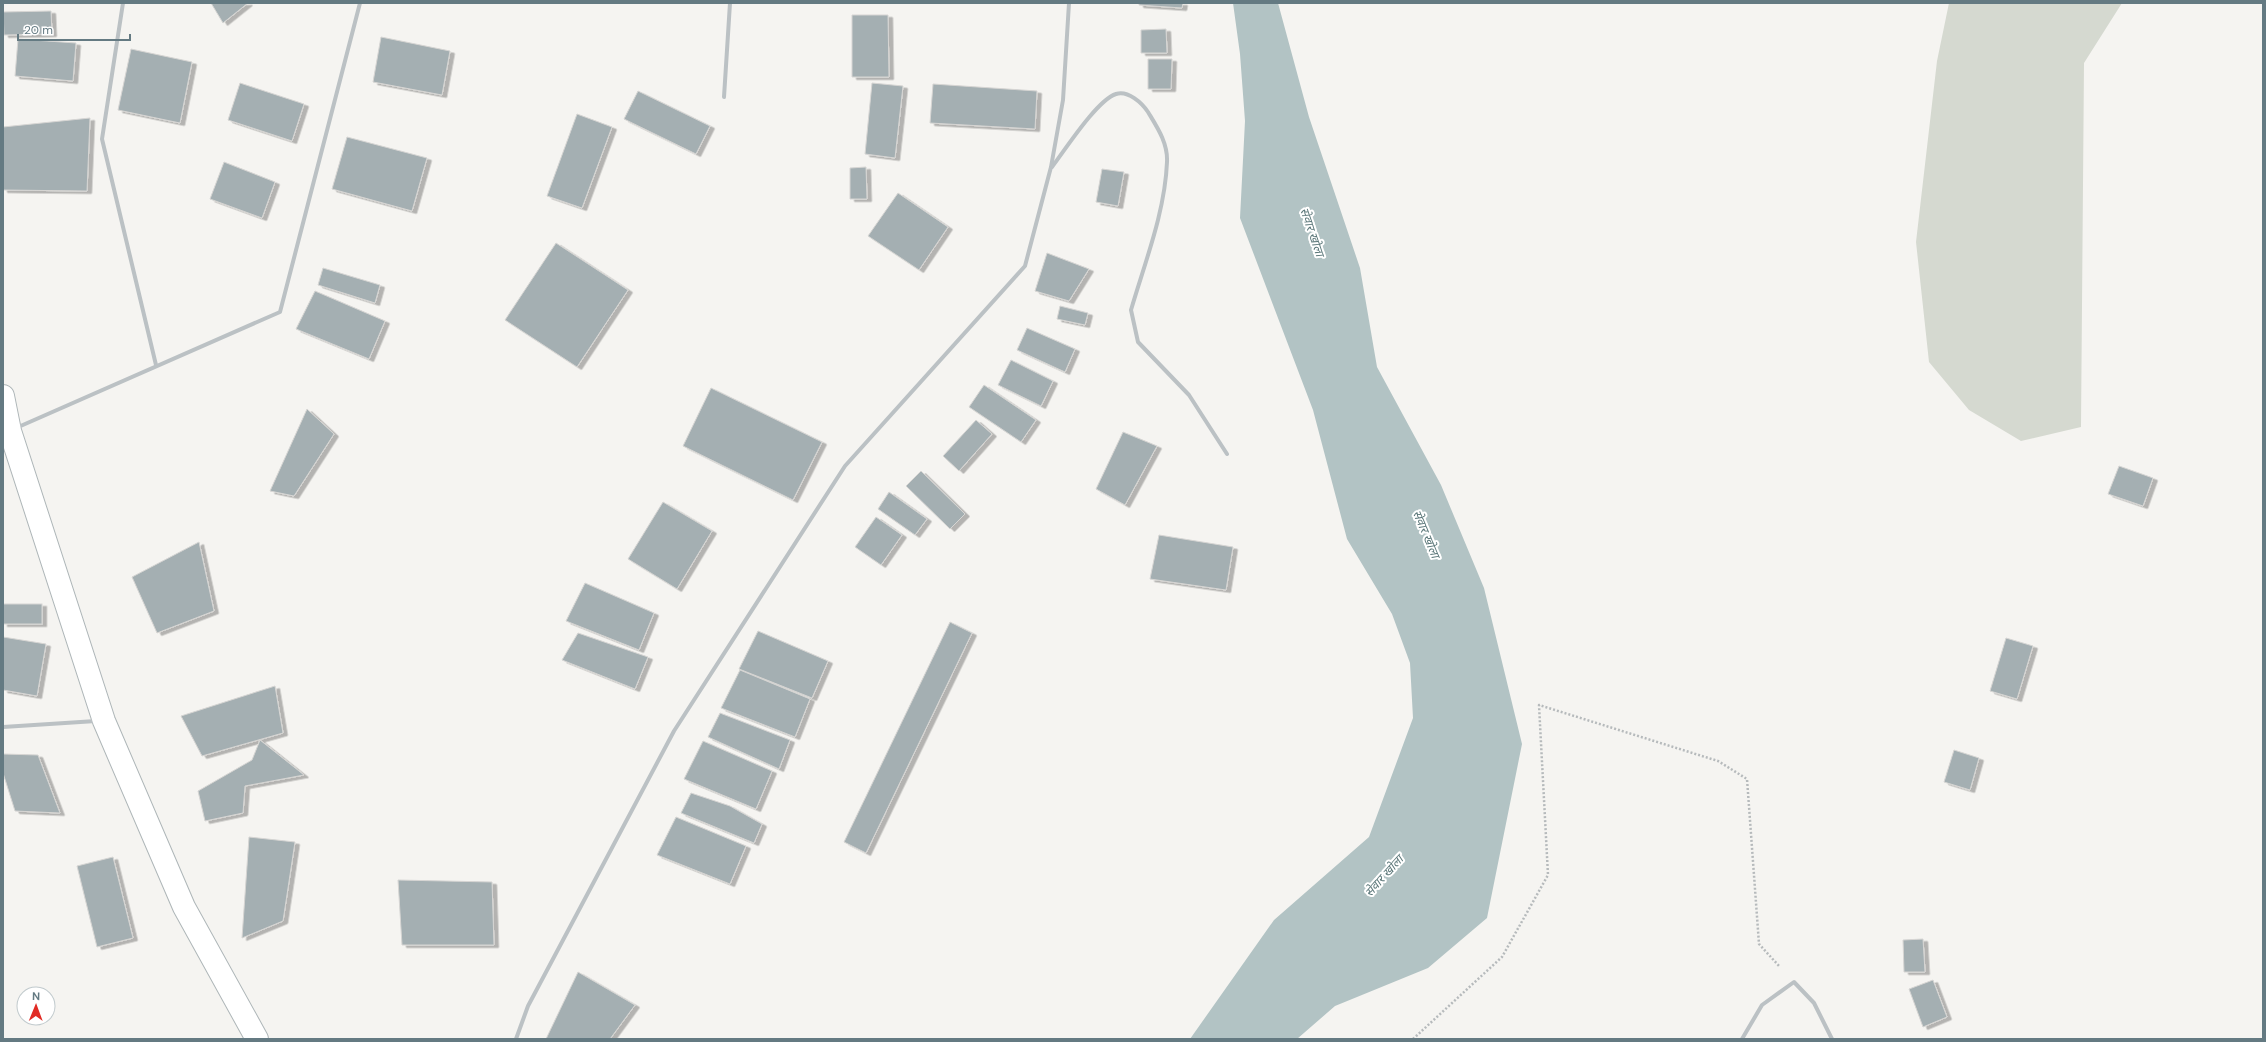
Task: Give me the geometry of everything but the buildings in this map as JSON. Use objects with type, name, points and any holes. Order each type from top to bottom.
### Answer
[{"type":"street","points":[[123,3],[102,138],[156,365]]},
{"type":"street","points":[[10,431],[156,365],[280,312],[360,3]]},
{"type":"street","points":[[724,97],[730,3]]},
{"type":"street","points":[[516,1039],[528,1006],[674,731],[846,466],[1025,266],[1051,167],[1063,100],[1069,3]]},
{"type":"street","points":[[1051,167],[1092,114],[1109,97],[1118,93],[1129,95],[1143,104],[1163,137],[1167,161],[1162,202],[1131,310],[1134,328],[1138,342],[1189,395],[1227,454]]},
{"type":"street","points":[[3,396],[10,431],[104,721],[184,907],[257,1039]]},
{"type":"street","points":[[3,727],[104,721]]},
{"type":"street","points":[[1742,1039],[1762,1005],[1794,982],[1814,1003],[1832,1039]]},
{"type":"path","points":[[1413,1039],[1502,957],[1548,875],[1539,705],[1718,761],[1747,780],[1759,944],[1794,982]]},
{"type":"shaded area","points":[[1949,3],[2122,3],[2084,63],[2081,427],[2021,441],[1969,410],[1929,362],[1916,242],[1937,61]]},
{"type":"water","name":"सेवार खोला","points":[[1233,3],[1278,3],[1309,117],[1360,268],[1377,367],[1441,485],[1484,588],[1522,744],[1487,918],[1428,968],[1335,1006],[1297,1039],[1190,1039],[1274,920],[1369,837],[1413,718],[1410,663],[1392,614],[1347,539],[1313,410],[1240,218],[1245,121],[1240,54]]}]
